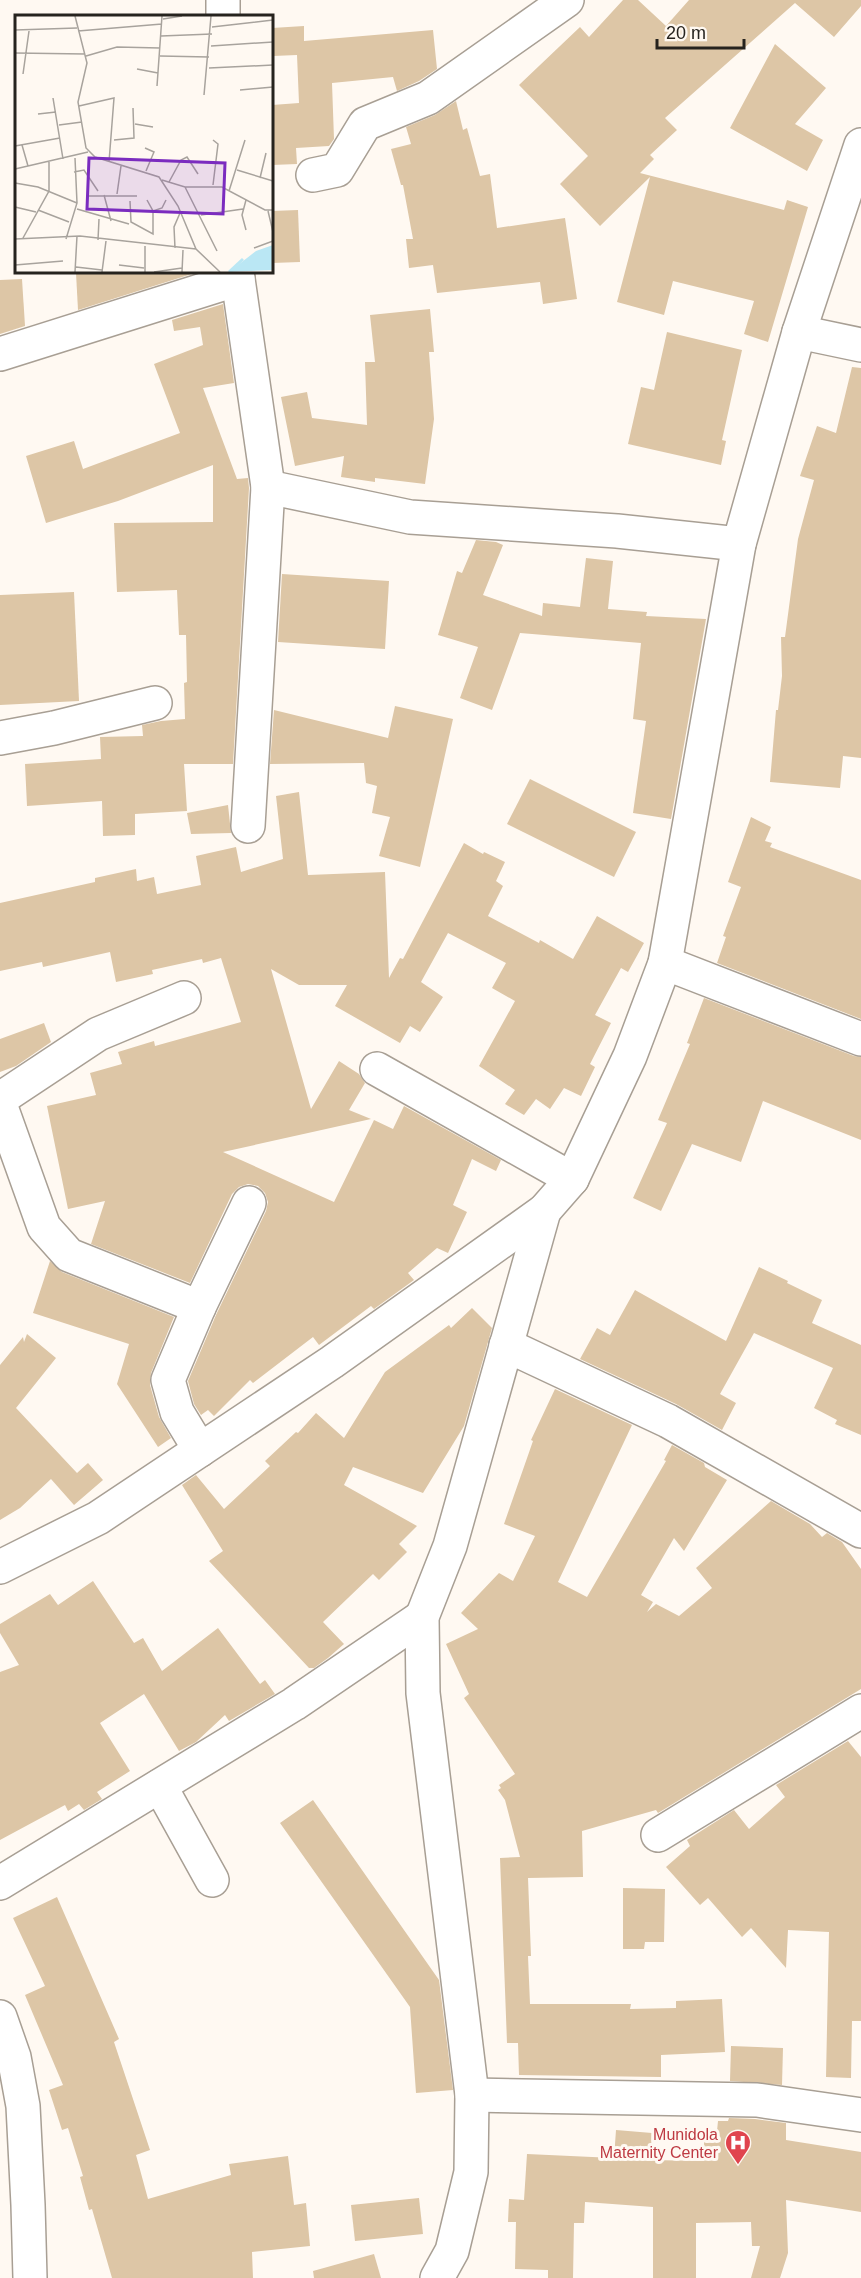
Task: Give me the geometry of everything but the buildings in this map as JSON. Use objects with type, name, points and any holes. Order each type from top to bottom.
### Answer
[{"type":"street","points":[[313,175],[337,170],[365,124],[428,98],[567,0]]},
{"type":"street","points":[[2,1564],[98,1518],[342,1356],[544,1211],[572,1179],[630,1056],[665,963],[739,544],[799,332],[861,145]]},
{"type":"street","points":[[0,354],[238,275],[268,487],[249,826]]},
{"type":"street","points":[[799,332],[861,345]]},
{"type":"street","points":[[268,487],[410,517],[617,531],[739,544]]},
{"type":"street","points":[[0,738],[54,728],[155,703]]},
{"type":"street","points":[[665,963],[861,1040]]},
{"type":"street","points":[[0,1098],[98,1034],[184,998]]},
{"type":"street","points":[[377,1069],[572,1179]]},
{"type":"street","points":[[0,1104],[44,1227],[69,1255],[199,1307]]},
{"type":"street","points":[[200,1450],[177,1412],[168,1380],[199,1307],[249,1203]]},
{"type":"street","points":[[436,2278],[452,2251],[471,2172],[472,2095],[423,1693],[422,1617],[450,1546],[544,1211]]},
{"type":"street","points":[[506,1345],[668,1420],[861,1531]]},
{"type":"street","points":[[0,1883],[294,1704],[422,1617]]},
{"type":"street","points":[[658,1835],[861,1711]]},
{"type":"street","points":[[160,1786],[212,1880]]},
{"type":"street","points":[[0,2017],[14,2057],[23,2106],[30,2278]]},
{"type":"street","points":[[472,2095],[758,2100],[861,2115]]},
{"type":"place","name":"Munidola Maternity Center","points":[[738,2166]]}]
